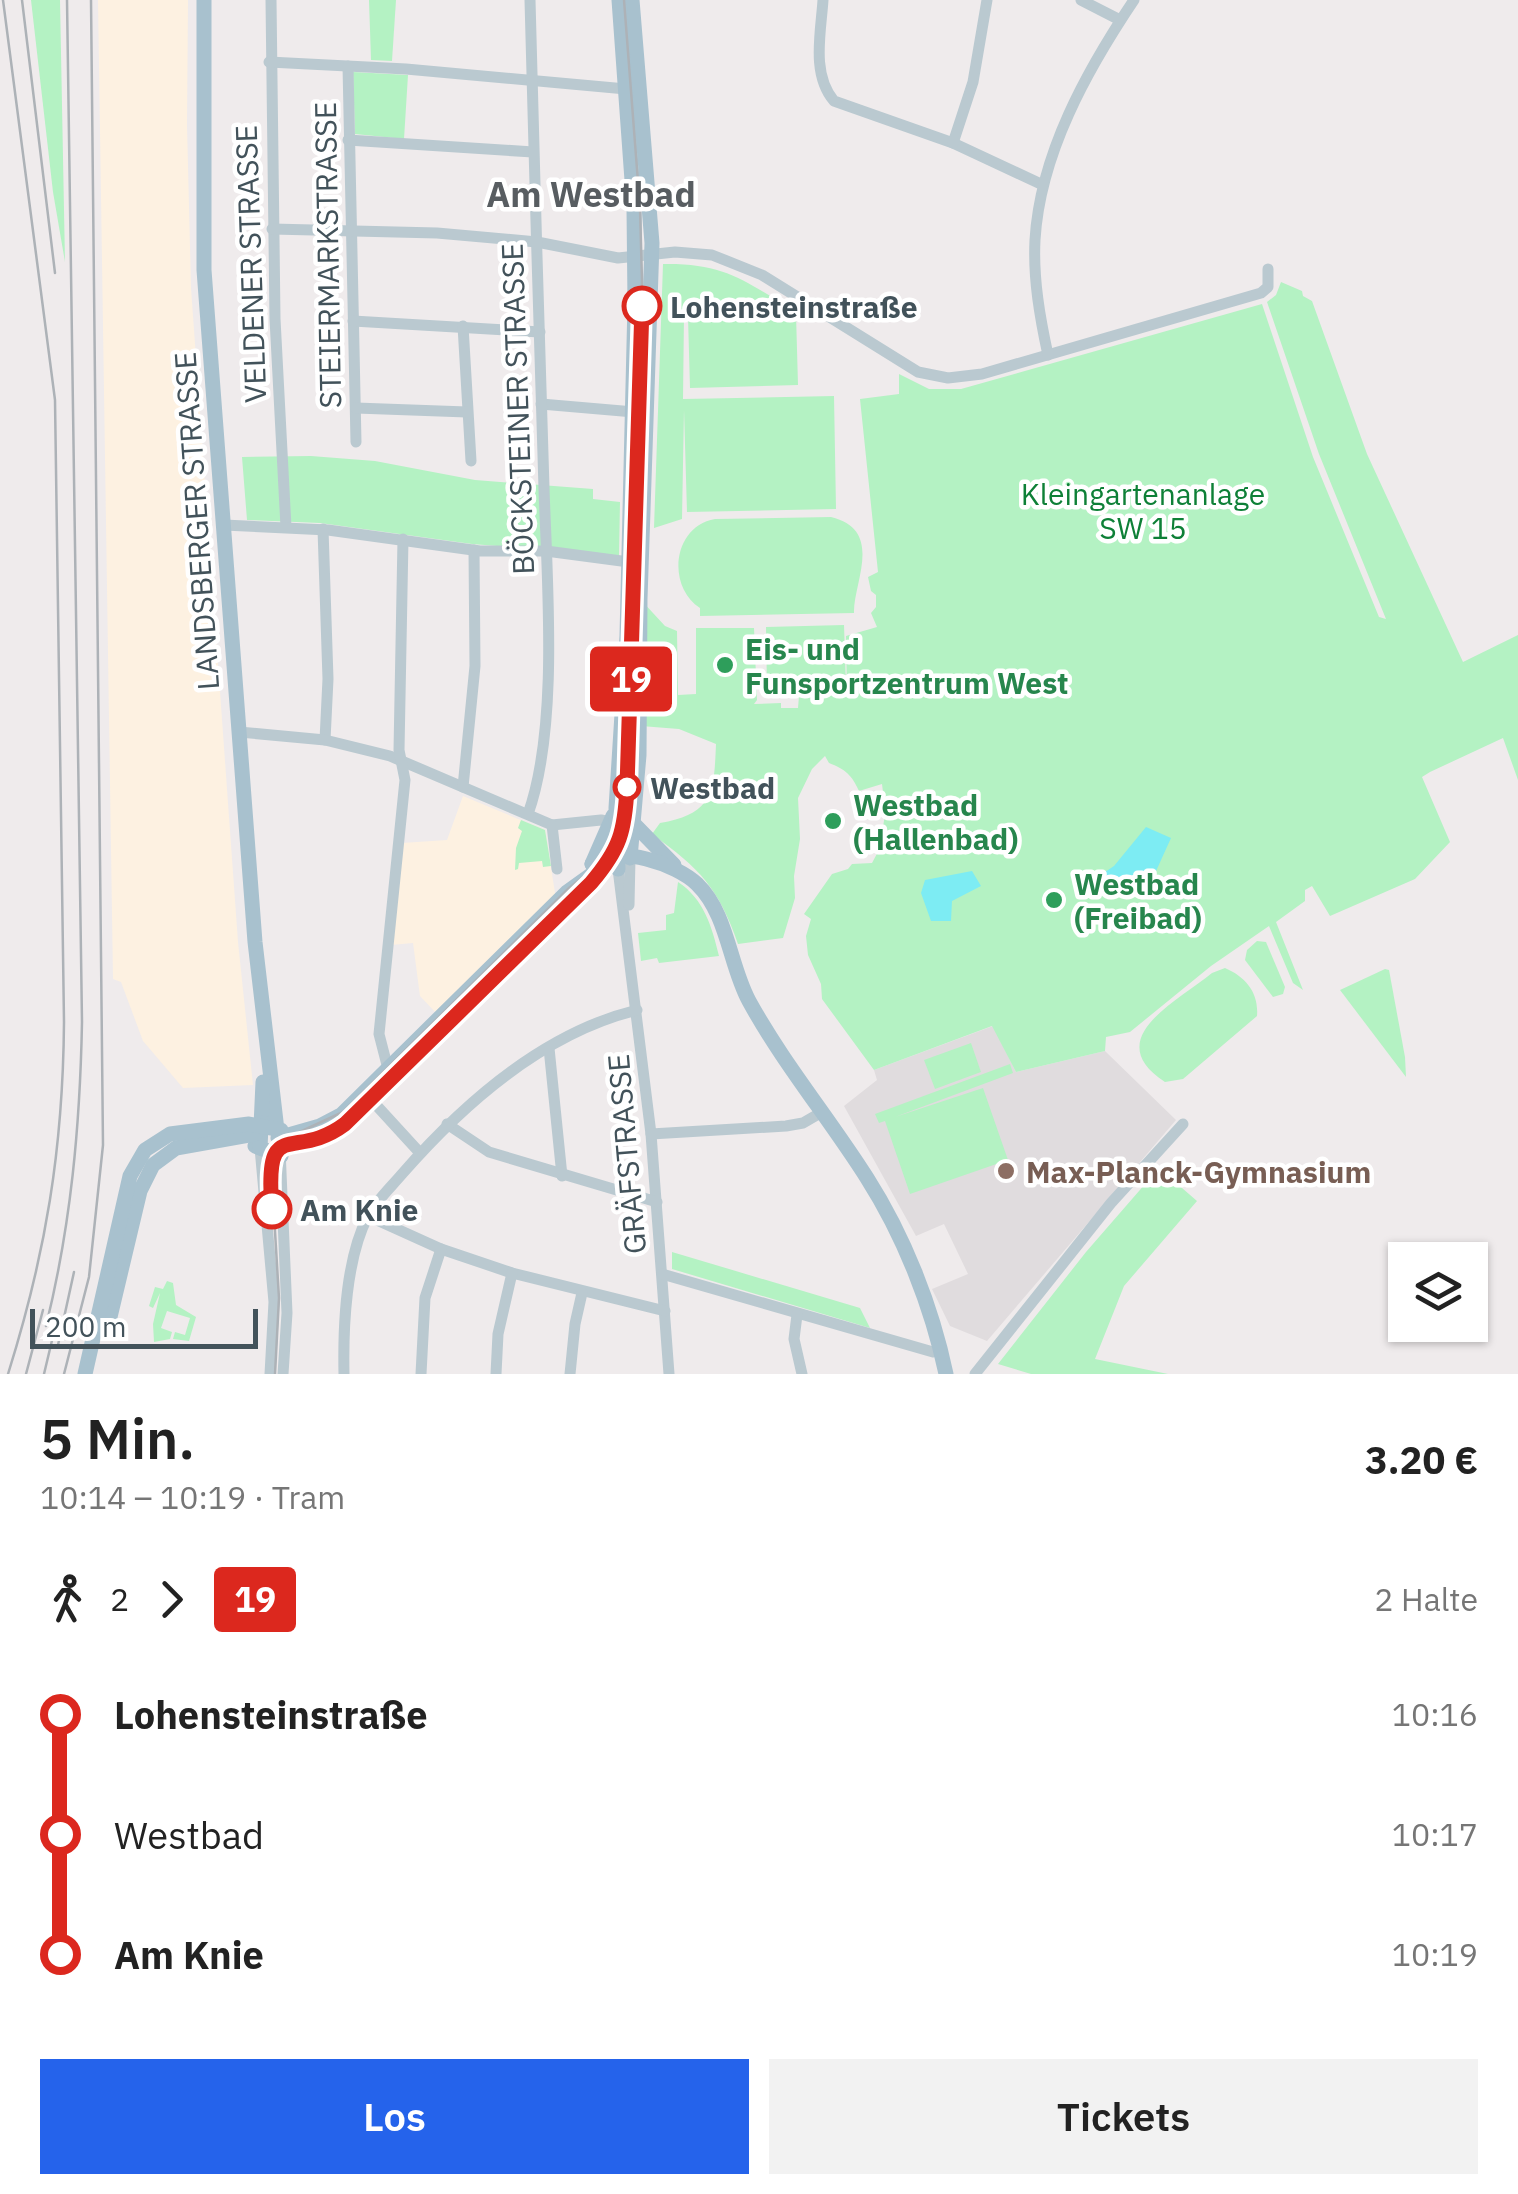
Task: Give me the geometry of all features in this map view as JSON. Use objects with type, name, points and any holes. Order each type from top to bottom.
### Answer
[{"type":"main road","name":"LANDSBERGER STRASSE","points":[[204,0],[203,244],[273,1127],[260,1148]]},
{"type":"main road","points":[[617,855],[613,815],[643,255],[620,0]]},
{"type":"main road","points":[[95,1374],[130,1176],[141,1154],[170,1134],[229,1133],[273,1127],[300,1132],[337,1118],[577,885],[617,855],[635,825],[643,255],[632,0]]},
{"type":"main road","points":[[635,825],[701,887],[714,907],[746,994],[766,1033],[870,1182],[914,1273],[946,1374]]},
{"type":"main road","points":[[577,885],[592,864],[617,855],[680,871]]},
{"type":"main road","name":"LANDSBERGER STRASSE","points":[[263,1036],[262,1071],[273,1127]]},
{"type":"main road","points":[[229,1133],[252,1104],[262,1071]]},
{"type":"main road","points":[[229,1133],[281,1156]]},
{"type":"main road","points":[[85,1374],[116,1267]]},
{"type":"street","name":"VELDENER STRASSE","points":[[270,0],[272,229],[286,527]]},
{"type":"street","points":[[521,0],[530,0]]},
{"type":"street","name":"BÖCKSTEINER STRASSE","points":[[528,814],[536,794],[543,742],[547,621],[530,0]]},
{"type":"street","points":[[822,0],[820,59],[824,84],[834,101],[953,144],[1044,185]]},
{"type":"street","points":[[953,144],[973,82],[987,0]]},
{"type":"street","points":[[1081,0],[1120,20]]},
{"type":"street","points":[[1048,355],[1035,259],[1044,185],[1089,72],[1134,0]]},
{"type":"street","points":[[269,62],[626,89]]},
{"type":"street","name":"STEIERMARKSTRASSE","points":[[348,66],[356,442]]},
{"type":"street","points":[[348,140],[533,152]]},
{"type":"street","points":[[272,229],[435,232],[538,242],[618,258],[698,253],[750,269],[903,364],[934,376],[982,374],[1266,291],[1268,270]]},
{"type":"street","points":[[353,321],[540,332]]},
{"type":"street","points":[[462,326],[471,461]]},
{"type":"street","points":[[541,404],[634,412]]},
{"type":"street","points":[[356,408],[466,412]]},
{"type":"street","points":[[224,525],[323,529],[474,550],[546,552],[629,562]]},
{"type":"street","points":[[323,529],[328,678],[324,740]]},
{"type":"street","points":[[388,1069],[380,1034],[387,932],[405,780],[399,750],[402,540]]},
{"type":"street","points":[[463,787],[475,666],[474,550]]},
{"type":"street","points":[[239,732],[324,740],[402,762],[552,825],[613,815]]},
{"type":"street","points":[[552,825],[558,869]]},
{"type":"street","name":"GRÄFSTRASSE","points":[[617,855],[651,1134],[669,1374]]},
{"type":"street","points":[[344,1374],[350,1282],[368,1216],[447,1124],[472,1102],[549,1048],[637,1010]]},
{"type":"street","points":[[549,1048],[562,1176]]},
{"type":"street","points":[[376,1106],[420,1154]]},
{"type":"street","points":[[651,1134],[786,1126],[803,1123],[822,1112]]},
{"type":"street","points":[[447,1124],[490,1152],[657,1202]]},
{"type":"street","points":[[974,1374],[1112,1204],[1183,1124]]},
{"type":"street","name":"LANDSBERGER STRASSE","points":[[273,1127],[281,1156],[287,1313],[282,1374]]},
{"type":"street","name":"LANDSBERGER STRASSE","points":[[260,1148],[274,1302],[270,1374]]},
{"type":"street","points":[[368,1216],[440,1249],[582,1292],[665,1311]]},
{"type":"street","points":[[421,1374],[425,1298],[440,1249]]},
{"type":"street","points":[[496,1374],[498,1334],[512,1272]]},
{"type":"street","points":[[662,1274],[797,1315],[933,1352],[940,1350]]},
{"type":"street","points":[[570,1374],[582,1292]]},
{"type":"street","points":[[797,1315],[794,1339],[802,1374]]},
{"type":"shaded area","points":[[98,0],[188,0],[191,288],[238,942],[253,1085],[183,1088],[143,1041],[121,982],[113,979]]},
{"type":"shaded area","points":[[463,796],[545,830],[556,899],[438,1015],[420,996],[413,943],[391,945],[402,843],[447,840]]},
{"type":"shaded area","name":"Max-Planck-Gymnasium","points":[[993,1026],[1016,1072],[1105,1051],[1176,1120],[987,1341],[950,1326],[932,1289],[968,1274],[944,1224],[916,1236],[844,1106],[877,1080],[874,1070]]},
{"type":"green space","points":[[31,0],[60,0],[65,262],[53,192]]},
{"type":"green space","points":[[369,0],[396,0],[392,61],[371,60]]},
{"type":"green space","points":[[353,72],[408,75],[404,139],[355,134]]},
{"type":"green space","points":[[663,264],[703,267],[734,276],[795,311],[745,314],[796,314],[798,385],[690,388],[688,317],[703,315],[684,315],[683,399],[834,396],[836,509],[687,512],[684,410],[682,519],[654,528]]},
{"type":"green space","name":"Kleingartenanlage SW 15","points":[[1281,282],[1302,291],[1312,301],[1367,454],[1463,662],[1518,635],[1518,780],[1503,738],[1430,772],[1422,777],[1450,842],[1415,879],[1330,916],[1312,886],[1305,890],[1305,901],[1276,922],[1303,990],[1293,983],[1269,926],[1211,966],[1130,1032],[1106,1037],[1105,1051],[1016,1072],[992,1026],[874,1070],[822,999],[821,984],[808,955],[806,936],[811,919],[804,914],[832,874],[852,864],[872,863],[880,848],[887,800],[882,784],[859,791],[847,773],[829,763],[825,756],[812,769],[798,798],[800,839],[795,898],[783,938],[738,944],[706,881],[652,834],[660,823],[691,813],[708,798],[716,744],[679,729],[641,726],[641,600],[665,626],[677,631],[678,695],[696,694],[696,628],[754,628],[754,704],[781,703],[781,708],[798,708],[799,696],[847,693],[846,636],[877,627],[871,613],[876,607],[876,595],[868,577],[878,572],[860,399],[899,394],[899,374],[929,389],[961,389],[1262,304],[1313,457],[1379,617],[1386,619],[1319,454],[1267,302],[1276,295]]},
{"type":"green space","points":[[311,456],[375,461],[475,480],[593,489],[593,499],[620,502],[619,556],[472,544],[320,523],[247,520],[242,457]]},
{"type":"green space","points":[[831,517],[857,533],[862,545],[854,613],[700,616],[700,608],[682,586],[679,558],[683,544],[701,524],[715,519]]},
{"type":"green space","points":[[844,625],[846,689],[767,691],[766,627]]},
{"type":"green space","points":[[521,820],[545,830],[551,866],[543,867],[542,861],[519,863],[515,870]]},
{"type":"green space","points":[[678,882],[701,905],[719,956],[659,963],[657,958],[641,961],[638,933],[666,930],[666,915],[674,913]]},
{"type":"green space","points":[[1257,941],[1266,942],[1285,987],[1283,994],[1273,997],[1245,960],[1247,950]]},
{"type":"green space","points":[[1225,968],[1250,987],[1257,1016],[1183,1079],[1165,1082],[1147,1066],[1140,1051],[1142,1037],[1164,1009],[1212,973]]},
{"type":"green space","points":[[1389,970],[1406,1077],[1340,990]]},
{"type":"green space","points":[[971,1043],[981,1072],[935,1089],[924,1060]]},
{"type":"green space","points":[[1010,1064],[1013,1073],[895,1117],[983,1088],[1008,1160],[910,1194],[885,1121],[879,1123],[875,1114]]},
{"type":"green space","points":[[1159,1168],[1197,1201],[1124,1286],[1095,1359],[1168,1374],[1031,1374],[998,1364],[1086,1252]]},
{"type":"green space","points":[[672,1252],[860,1308],[870,1328],[672,1269]]},
{"type":"green space","points":[[167,1281],[173,1283],[176,1305],[196,1317],[189,1341],[173,1339],[175,1332],[185,1335],[190,1318],[167,1311],[161,1328],[172,1332],[170,1339],[154,1342],[153,1324],[160,1293],[153,1308],[149,1306],[155,1287],[163,1289]]},
{"type":"water","points":[[1146,827],[1171,838],[1147,891],[1122,879],[1109,888],[1099,876],[1114,866]]},
{"type":"water","points":[[972,871],[981,886],[952,901],[951,921],[931,921],[921,893],[925,880]]},
{"type":"tram line","points":[[275,1374],[279,1298],[271,1165],[279,1148],[291,1136],[343,1112],[569,888],[615,852],[623,833],[642,281],[624,0]]},
{"type":"tram line","name":"19","points":[[272,1209],[269,1172],[277,1151],[290,1143],[325,1137],[345,1124],[591,883],[619,844],[625,823],[627,787],[642,306]]},
{"type":"railway","points":[[3,0],[55,400],[64,1022],[60,1114],[50,1200],[33,1286],[8,1374]]},
{"type":"railway","points":[[22,0],[55,273]]},
{"type":"railway","points":[[46,1326],[73,1175],[82,1022],[67,0]]},
{"type":"railway","points":[[64,1374],[89,1277],[103,1145],[91,0]]},
{"type":"railway","points":[[58,1345],[74,1272]]},
{"type":"railway","points":[[26,1374],[43,1310]]},
{"type":"railway","points":[[44,1374],[54,1332]]},
{"type":"place","name":"Lohensteinstraße","points":[[642,306]]},
{"type":"place","name":"Eis- und Funsportzentrum West","points":[[725,665]]},
{"type":"place","name":"Westbad","points":[[627,787]]},
{"type":"place","name":"Westbad (Hallenbad)","points":[[833,821]]},
{"type":"place","name":"Westbad (Freibad)","points":[[1054,900]]},
{"type":"place","name":"Max-Planck-Gymnasium","points":[[1006,1171]]},
{"type":"place","name":"Am Knie","points":[[272,1209]]},
{"type":"district","name":"Am Westbad","points":[[591,194]]}]
